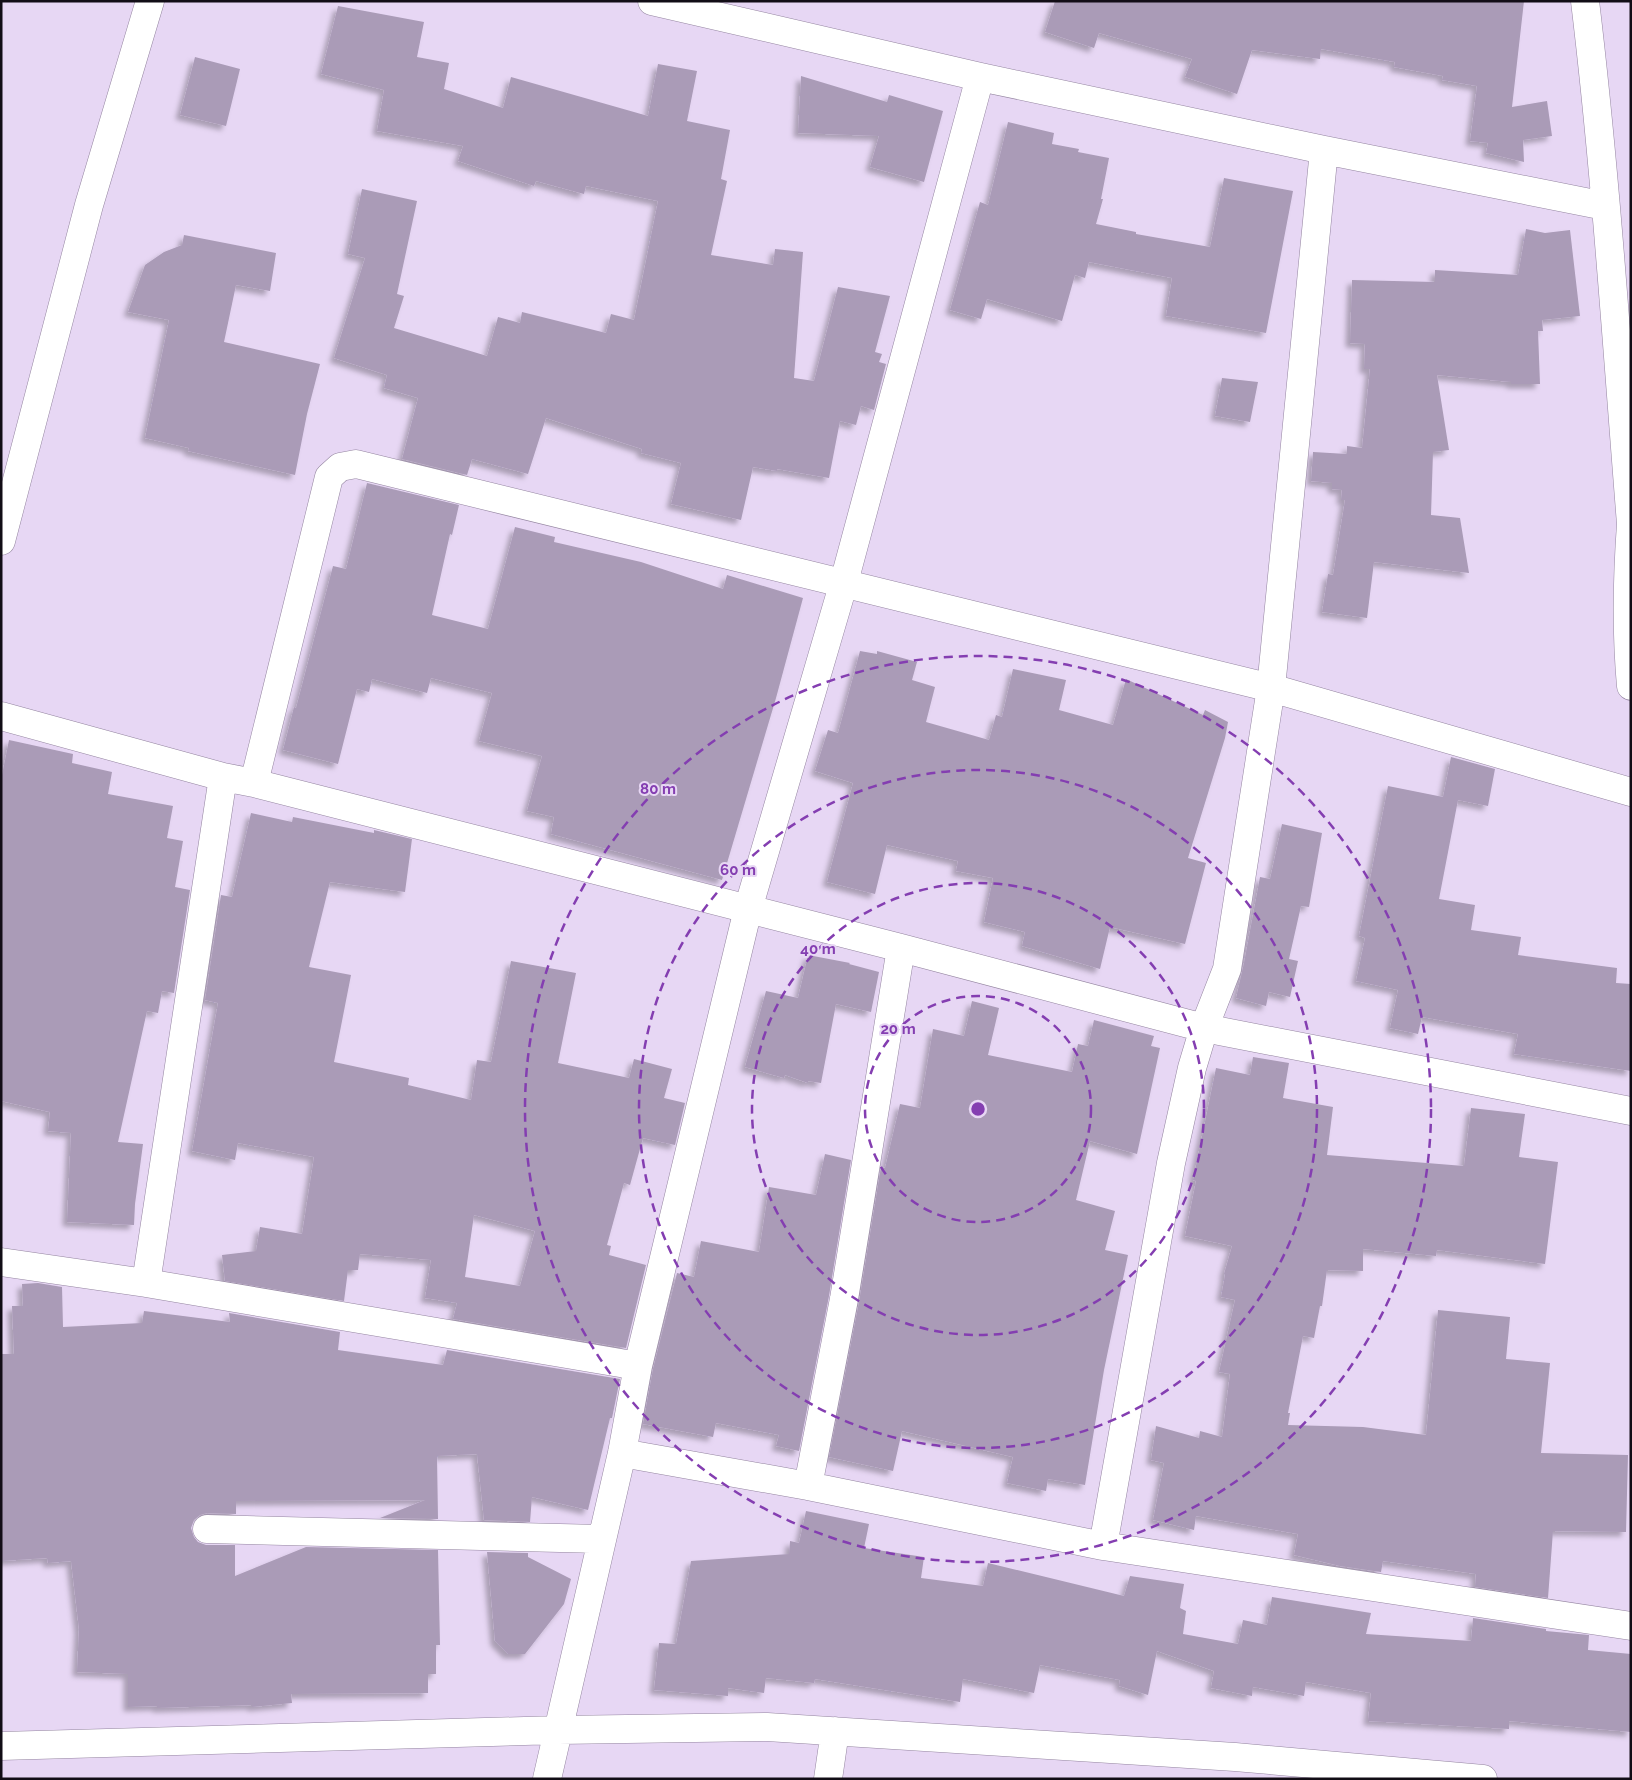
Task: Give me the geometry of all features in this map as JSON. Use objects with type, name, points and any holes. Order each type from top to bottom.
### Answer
[{"type":"street","points":[[1,541],[89,205],[150,1]]},
{"type":"street","points":[[652,1],[980,77],[1324,150],[1605,206]]},
{"type":"street","points":[[1585,1],[1605,206],[1631,524],[1627,574],[1627,629],[1631,686]]},
{"type":"street","points":[[547,1779],[622,1453],[638,1366],[748,910],[844,582],[980,77]]},
{"type":"street","points":[[1104,1546],[1171,1163],[1192,1068],[1204,1028],[1227,969],[1271,688],[1324,150]]},
{"type":"street","points":[[254,782],[329,477],[340,467],[356,464],[1271,688],[1631,792]]},
{"type":"street","points":[[1,716],[223,777],[254,782],[1204,1028],[1631,1111]]},
{"type":"street","points":[[146,1283],[223,777]]},
{"type":"street","points":[[808,1486],[844,1299],[901,948]]},
{"type":"street","points":[[1,1262],[146,1283],[638,1366]]},
{"type":"street","points":[[622,1453],[808,1486],[1104,1546],[1631,1626]]},
{"type":"street","points":[[206,1529],[601,1539]]},
{"type":"street","points":[[1,1746],[715,1726],[767,1727],[835,1731],[1233,1768],[1482,1779]]},
{"type":"street","points":[[828,1779],[835,1731]]},
{"type":"building","points":[[1055,1],[1524,1],[1512,107],[1547,101],[1552,136],[1523,140],[1524,162],[1486,153],[1488,143],[1470,141],[1477,86],[1442,80],[1443,76],[1394,67],[1395,62],[1321,49],[1320,59],[1252,50],[1237,94],[1185,77],[1192,59],[1099,33],[1094,48],[1045,32]]},
{"type":"building","points":[[338,6],[424,22],[417,57],[449,63],[444,89],[503,108],[511,77],[648,116],[658,64],[697,71],[687,121],[730,130],[721,179],[727,181],[711,255],[773,265],[775,249],[803,252],[794,378],[814,381],[838,287],[890,296],[875,352],[882,354],[879,362],[886,364],[874,410],[861,406],[856,425],[840,421],[829,478],[753,467],[741,520],[671,504],[681,463],[641,453],[642,449],[546,418],[528,474],[472,459],[467,475],[402,459],[418,398],[384,388],[387,375],[334,358],[365,258],[348,254],[362,189],[417,201],[397,294],[404,296],[394,328],[487,356],[498,317],[520,323],[522,312],[606,333],[611,314],[634,320],[658,201],[586,186],[584,194],[536,181],[534,186],[458,161],[463,146],[377,131],[384,90],[321,74]]},
{"type":"building","points":[[195,57],[240,69],[226,126],[180,115]]},
{"type":"building","points":[[801,76],[887,102],[889,95],[943,111],[924,182],[870,167],[879,136],[798,133]]},
{"type":"building","points":[[1008,122],[1054,133],[1052,144],[1079,149],[1078,152],[1109,158],[1101,199],[1103,199],[1096,224],[1136,232],[1136,234],[1210,247],[1224,178],[1293,191],[1266,333],[1166,316],[1172,278],[1089,262],[1085,278],[1075,275],[1062,321],[987,299],[981,319],[950,310],[980,202],[988,205]]},
{"type":"building","points":[[1526,229],[1545,233],[1570,230],[1580,316],[1542,320],[1543,331],[1538,331],[1540,384],[1511,384],[1511,382],[1437,375],[1449,450],[1433,452],[1431,515],[1460,518],[1469,573],[1374,562],[1367,618],[1322,612],[1328,574],[1333,575],[1345,500],[1341,500],[1342,490],[1332,489],[1332,483],[1311,481],[1313,452],[1347,454],[1347,446],[1362,448],[1370,369],[1364,369],[1365,344],[1350,343],[1352,280],[1435,282],[1435,270],[1518,275]]},
{"type":"building","points":[[184,235],[276,253],[270,291],[236,285],[224,342],[320,364],[307,414],[295,475],[188,451],[189,448],[145,438],[169,320],[128,312],[145,265],[164,252],[182,245]]},
{"type":"building","points":[[1222,378],[1258,382],[1250,422],[1215,416]]},
{"type":"building","points":[[367,483],[459,505],[452,535],[450,534],[432,615],[488,629],[515,527],[555,537],[554,542],[641,562],[723,589],[727,575],[803,598],[776,698],[722,880],[551,834],[554,817],[527,811],[542,756],[479,741],[492,693],[431,678],[427,693],[372,679],[369,692],[357,689],[338,764],[283,750],[294,707],[296,708],[333,566],[346,569]]},
{"type":"building","points":[[860,651],[877,654],[877,651],[917,662],[912,680],[935,687],[926,722],[989,740],[996,715],[1002,717],[1013,669],[1066,680],[1059,710],[1113,725],[1126,679],[1203,715],[1205,710],[1228,722],[1225,738],[1188,858],[1206,863],[1185,944],[1110,927],[1100,969],[1022,946],[1025,932],[984,922],[993,878],[956,871],[958,861],[887,845],[875,894],[827,882],[853,783],[815,771],[828,730],[838,733]]},
{"type":"building","points":[[9,740],[73,754],[72,763],[112,772],[108,794],[173,806],[167,838],[183,841],[175,887],[190,890],[174,993],[162,991],[158,1013],[147,1011],[118,1142],[143,1144],[134,1225],[67,1222],[71,1133],[48,1131],[50,1112],[1,1101],[1,780]]},
{"type":"building","points":[[1451,757],[1495,769],[1488,806],[1458,800],[1439,899],[1475,905],[1471,930],[1521,937],[1518,955],[1617,968],[1616,983],[1631,984],[1631,1071],[1514,1054],[1518,1034],[1422,1017],[1418,1034],[1390,1028],[1398,990],[1356,981],[1365,938],[1359,936],[1388,786],[1443,797]]},
{"type":"building","points":[[251,813],[292,822],[293,817],[374,833],[374,830],[412,839],[405,892],[330,882],[309,967],[351,975],[334,1062],[409,1078],[408,1085],[471,1100],[477,1060],[491,1062],[511,961],[576,973],[558,1063],[629,1078],[634,1059],[672,1069],[664,1098],[685,1103],[675,1145],[643,1138],[630,1185],[624,1183],[607,1245],[611,1246],[609,1255],[646,1265],[626,1348],[453,1319],[457,1303],[425,1298],[431,1260],[360,1254],[358,1270],[348,1270],[344,1301],[225,1281],[222,1255],[256,1251],[260,1227],[302,1234],[314,1157],[238,1143],[235,1160],[192,1151],[218,1003],[205,1000],[221,895],[232,897]],"holes":[[[474,1215],[535,1231],[520,1286],[465,1277]]]},
{"type":"building","points":[[1282,824],[1322,833],[1309,907],[1301,906],[1289,959],[1298,961],[1290,997],[1269,992],[1266,1006],[1236,998],[1260,877],[1270,879]]},
{"type":"building","points":[[808,955],[850,963],[879,972],[871,1012],[836,1004],[821,1083],[808,1081],[808,1083],[785,1075],[784,1078],[745,1067],[766,991],[798,998]]},
{"type":"building","points":[[972,1001],[999,1008],[988,1055],[1072,1072],[1078,1044],[1088,1046],[1094,1020],[1154,1036],[1151,1046],[1160,1048],[1137,1154],[1090,1141],[1076,1200],[1115,1211],[1105,1250],[1128,1255],[1104,1370],[1085,1485],[1048,1479],[1046,1491],[1007,1483],[1013,1457],[902,1431],[893,1471],[829,1457],[859,1302],[881,1167],[885,1168],[900,1104],[920,1108],[933,1029],[964,1036]]},
{"type":"building","points":[[1253,1057],[1289,1063],[1283,1098],[1333,1107],[1327,1155],[1464,1166],[1471,1108],[1525,1114],[1519,1157],[1558,1162],[1545,1264],[1437,1250],[1436,1256],[1363,1249],[1363,1271],[1327,1270],[1322,1306],[1320,1306],[1314,1338],[1303,1336],[1288,1413],[1290,1413],[1288,1425],[1363,1427],[1426,1435],[1438,1310],[1510,1317],[1506,1359],[1550,1363],[1541,1453],[1628,1455],[1626,1532],[1553,1531],[1548,1598],[1475,1587],[1476,1574],[1383,1561],[1381,1572],[1340,1566],[1294,1555],[1298,1534],[1196,1516],[1194,1530],[1153,1520],[1164,1463],[1151,1460],[1156,1426],[1199,1438],[1200,1431],[1222,1437],[1230,1374],[1219,1372],[1235,1300],[1221,1297],[1224,1274],[1232,1246],[1185,1236],[1196,1181],[1193,1180],[1216,1068],[1250,1075]]},
{"type":"building","points":[[825,1154],[851,1160],[829,1296],[799,1451],[776,1446],[779,1435],[716,1423],[713,1437],[643,1424],[653,1369],[677,1273],[694,1277],[701,1241],[759,1252],[769,1187],[816,1195]]},
{"type":"building","points":[[38,1283],[62,1287],[63,1327],[142,1323],[144,1311],[230,1322],[229,1313],[340,1332],[338,1350],[443,1365],[447,1350],[620,1379],[588,1510],[532,1497],[530,1522],[484,1520],[477,1454],[437,1456],[438,1519],[380,1518],[425,1500],[236,1501],[236,1514],[207,1513],[200,1515],[194,1520],[191,1528],[194,1537],[198,1542],[206,1545],[235,1545],[235,1576],[306,1547],[438,1550],[440,1645],[436,1645],[436,1674],[428,1674],[428,1693],[291,1694],[292,1703],[252,1707],[252,1705],[128,1707],[128,1674],[77,1672],[79,1629],[71,1561],[48,1563],[47,1558],[1,1561],[1,1354],[14,1354],[12,1306],[23,1306],[22,1284]]},
{"type":"building","points":[[806,1511],[869,1524],[864,1548],[924,1557],[921,1578],[983,1586],[988,1563],[1124,1596],[1130,1576],[1184,1584],[1180,1608],[1186,1611],[1183,1634],[1238,1644],[1243,1620],[1267,1625],[1272,1597],[1371,1613],[1366,1634],[1471,1641],[1473,1618],[1546,1629],[1546,1631],[1589,1635],[1588,1650],[1631,1654],[1631,1732],[1509,1721],[1509,1729],[1368,1721],[1371,1693],[1306,1682],[1304,1696],[1253,1687],[1252,1696],[1211,1688],[1214,1671],[1157,1651],[1148,1695],[1119,1686],[1120,1680],[1040,1665],[1034,1693],[963,1679],[960,1702],[815,1679],[814,1683],[766,1678],[764,1693],[728,1688],[728,1696],[654,1690],[659,1643],[676,1644],[691,1561],[789,1554],[790,1541],[799,1543]]},
{"type":"building","points":[[487,1552],[528,1553],[528,1557],[571,1579],[564,1604],[525,1654],[508,1654],[495,1641]]}]
